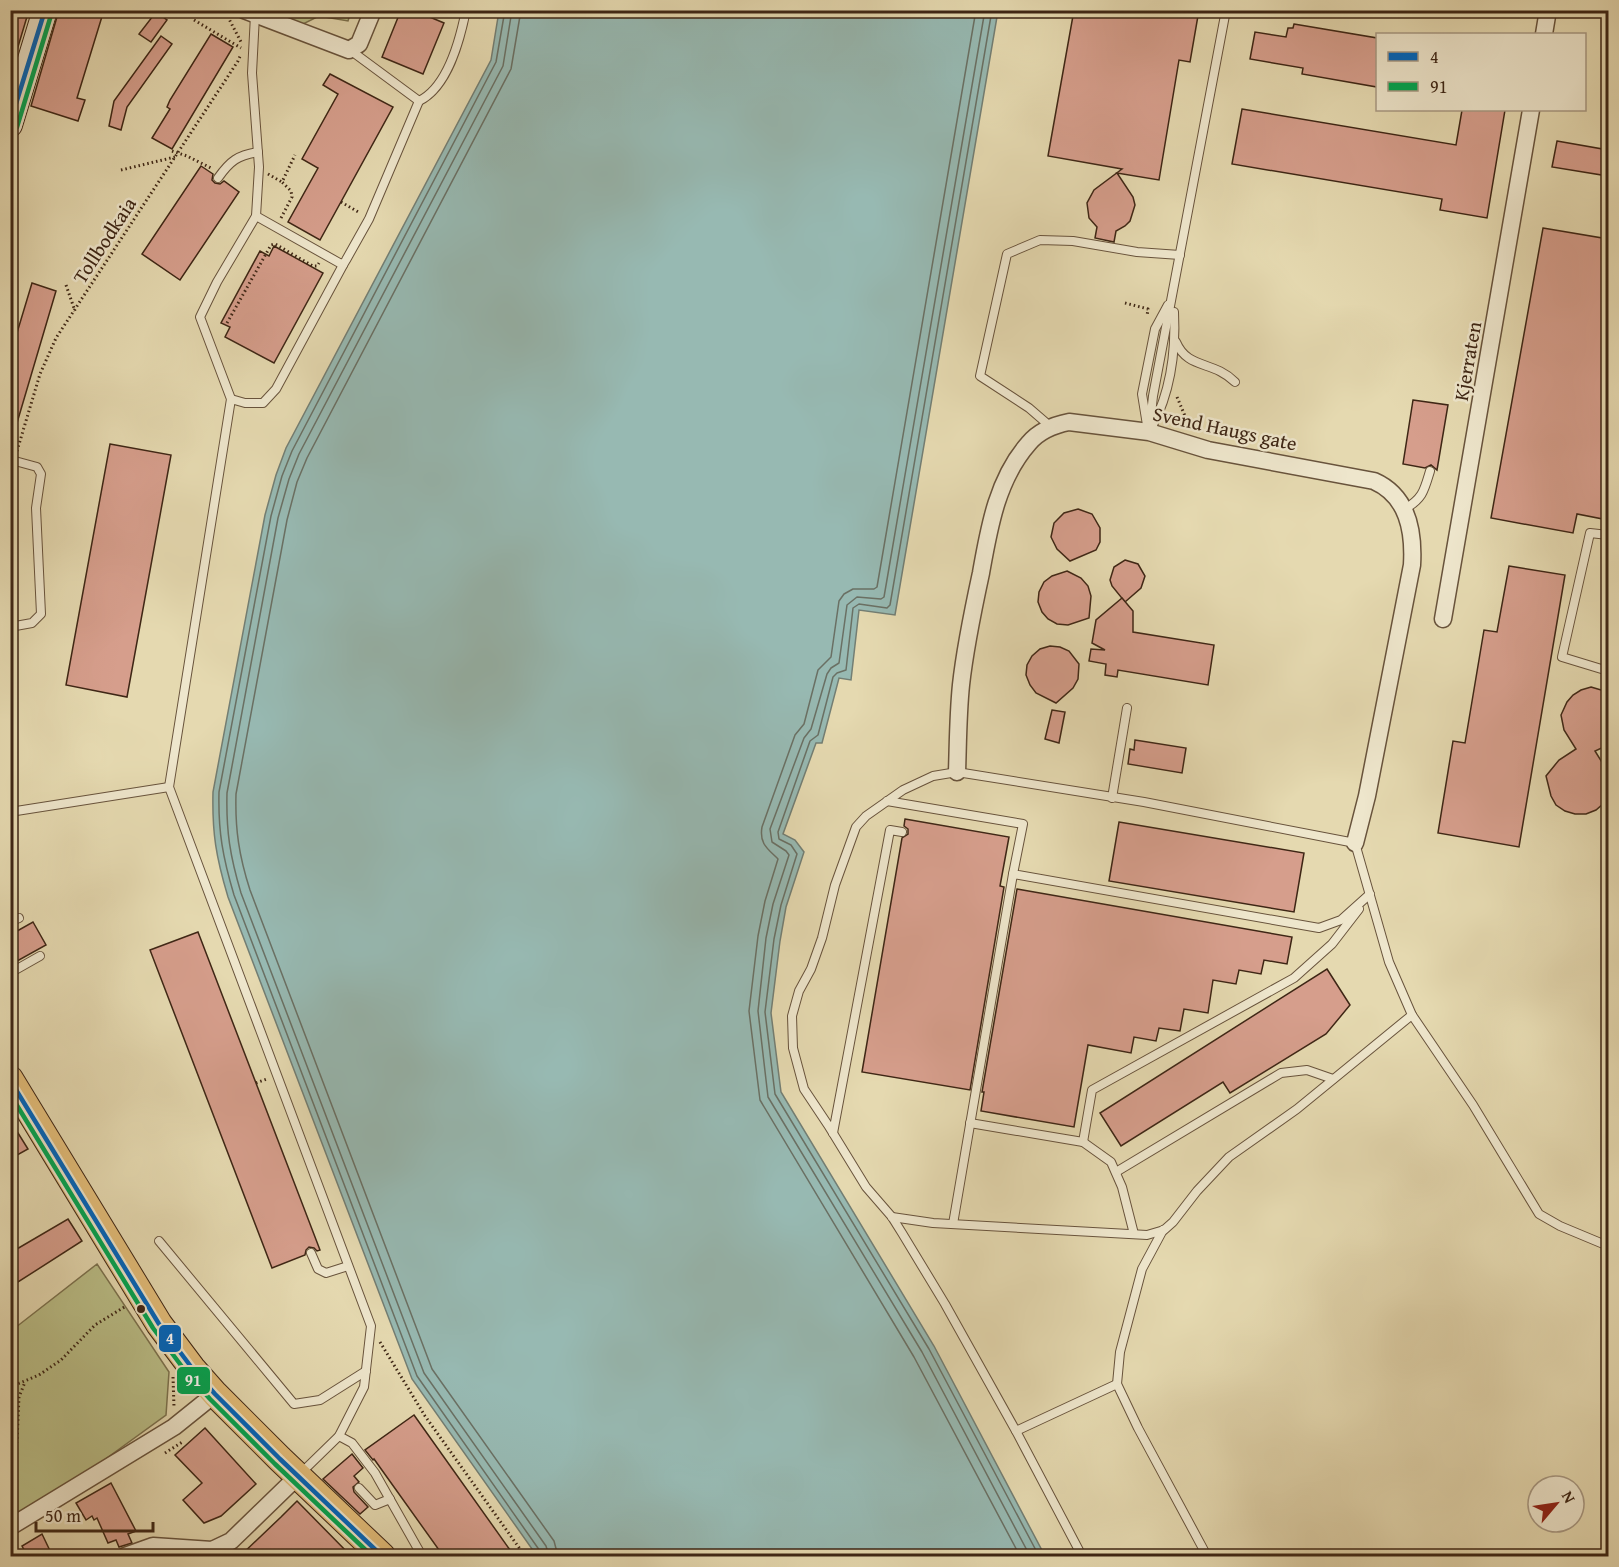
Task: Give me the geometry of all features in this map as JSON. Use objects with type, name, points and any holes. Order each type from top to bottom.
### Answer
[{"type":"main road","points":[[11,119],[45,10]]},
{"type":"main road","points":[[10,1079],[159,1324],[214,1394],[382,1557]]},
{"type":"street","points":[[249,13],[349,50],[359,44],[373,10]]},
{"type":"street","points":[[1544,33],[1548,10]]},
{"type":"street","name":"Kjerraten","points":[[1443,619],[1531,111]]},
{"type":"street","name":"Svend Haugs gate","points":[[1051,427],[1069,422],[1149,432],[1208,450],[1374,480],[1393,492],[1405,509],[1411,531],[1412,565],[1367,796],[1355,843]]},
{"type":"street","points":[[957,772],[961,684],[995,504],[1018,457],[1030,442],[1051,427]]},
{"type":"street","points":[[10,1527],[174,1427],[214,1394]]},
{"type":"street","points":[[125,1557],[153,1546],[212,1550],[231,1541],[297,1476]]},
{"type":"lane","points":[[231,399],[245,403],[263,403],[276,389],[369,219],[419,101],[427,97],[443,80],[462,31],[466,10]]},
{"type":"lane","points":[[1149,432],[1153,396],[1226,10]]},
{"type":"lane","points":[[249,13],[259,168],[256,216],[200,316],[231,399],[169,787],[371,1326],[364,1387],[339,1436],[297,1476]]},
{"type":"lane","points":[[349,50],[419,101]]},
{"type":"lane","points":[[218,178],[225,168],[242,154],[258,152]]},
{"type":"lane","points":[[256,216],[344,265]]},
{"type":"lane","points":[[1051,427],[1029,408],[980,376],[1007,254],[1040,240],[1051,240],[1073,241],[1137,252],[1180,255]]},
{"type":"lane","points":[[1149,432],[1166,398],[1176,342],[1173,296]]},
{"type":"lane","points":[[1149,432],[1142,394],[1155,329],[1173,296]]},
{"type":"lane","points":[[1167,329],[1179,350],[1191,361],[1218,369],[1235,382]]},
{"type":"lane","points":[[10,627],[32,622],[41,614],[36,529],[36,508],[41,474],[37,467],[15,461]]},
{"type":"lane","points":[[1405,509],[1418,501],[1430,471]]},
{"type":"lane","points":[[1608,536],[1590,533],[1562,657],[1608,671]]},
{"type":"lane","points":[[1112,798],[1127,708]]},
{"type":"lane","points":[[1082,1557],[1016,1431],[945,1304],[892,1217],[866,1187],[804,1089],[793,1048],[792,1016],[799,991],[811,969],[822,938],[835,885],[856,827],[866,816],[903,790],[933,776],[957,772],[1355,843],[1389,962],[1412,1015],[1473,1105],[1539,1214],[1560,1226],[1608,1246]]},
{"type":"lane","points":[[10,812],[169,787]]},
{"type":"lane","points":[[887,801],[1023,824],[953,1224]]},
{"type":"lane","points":[[833,1132],[890,830],[902,832]]},
{"type":"lane","points":[[1013,874],[1319,928],[1341,920],[1370,894]]},
{"type":"lane","points":[[1083,1142],[1092,1090],[1294,978],[1332,944],[1370,894]]},
{"type":"lane","points":[[10,973],[40,956]]},
{"type":"lane","points":[[1208,1557],[1138,1428],[1117,1384],[1120,1352],[1142,1269],[1164,1230],[1229,1157],[1297,1109],[1412,1015]]},
{"type":"lane","points":[[1116,1172],[1281,1073],[1307,1070],[1333,1079]]},
{"type":"lane","points":[[970,1124],[1083,1142],[1112,1162],[1134,1234]]},
{"type":"lane","points":[[892,1217],[933,1223],[1147,1235],[1164,1230]]},
{"type":"lane","points":[[159,1241],[294,1404],[320,1401],[366,1371]]},
{"type":"lane","points":[[311,1253],[318,1269],[326,1273],[348,1266]]},
{"type":"lane","points":[[1016,1431],[1117,1384]]},
{"type":"lane","points":[[339,1436],[352,1443],[375,1473],[422,1557]]},
{"type":"lane","points":[[359,1488],[375,1505],[390,1499]]},
{"type":"path","points":[[230,10],[229,20],[239,36],[243,49]]},
{"type":"path","points":[[194,20],[243,49]]},
{"type":"path","name":"Tollbodkaia","points":[[10,500],[15,461],[42,367],[56,339],[238,62],[243,49]]},
{"type":"path","points":[[172,151],[210,168],[225,168]]},
{"type":"path","points":[[121,170],[177,155]]},
{"type":"path","points":[[276,227],[292,197],[291,191],[282,182],[295,155]]},
{"type":"path","points":[[341,202],[369,219]]},
{"type":"path","points":[[227,323],[271,245],[275,244],[313,266],[317,266],[324,254]]},
{"type":"path","points":[[66,285],[75,310]]},
{"type":"path","points":[[10,1387],[39,1375],[61,1360],[95,1325],[130,1303]]},
{"type":"path","points":[[371,1326],[425,1416],[525,1557]]},
{"type":"path","points":[[172,1367],[174,1414]]},
{"type":"path","points":[[10,1474],[17,1441],[19,1397],[25,1382]]},
{"type":"green space","points":[[244,11],[351,11],[348,21],[319,16],[293,29]]},
{"type":"green space","points":[[97,1264],[169,1372],[166,1415],[100,1463],[11,1518],[11,1331]]},
{"type":"water","points":[[499,11],[998,11],[895,615],[859,610],[851,680],[839,678],[822,743],[816,743],[783,834],[795,840],[804,852],[786,907],[771,1013],[781,1092],[934,1346],[1045,1556],[537,1556],[412,1379],[228,897],[216,845],[213,792],[265,515],[276,475],[286,448],[491,60]]},
{"type":"building","points":[[10,10],[29,10],[14,60],[10,59]]},
{"type":"building","points":[[59,10],[104,10],[77,98],[85,100],[78,121],[31,106]]},
{"type":"building","points":[[401,10],[413,10],[444,23],[423,74],[382,57]]},
{"type":"building","points":[[1074,10],[1199,10],[1190,62],[1179,60],[1159,180],[1117,173],[1133,197],[1135,205],[1130,221],[1116,231],[1114,242],[1095,238],[1097,227],[1089,218],[1087,203],[1094,190],[1122,169],[1048,156]]},
{"type":"building","points":[[156,12],[167,20],[151,42],[139,34]]},
{"type":"building","points":[[1294,24],[1376,38],[1376,87],[1302,74],[1303,68],[1250,59],[1255,32],[1286,37],[1288,28],[1293,28]]},
{"type":"building","points":[[211,34],[233,47],[172,149],[152,138],[170,109],[167,107],[170,100]]},
{"type":"building","points":[[161,36],[172,44],[127,107],[121,130],[109,126],[114,101]]},
{"type":"building","points":[[330,74],[393,107],[320,240],[288,222],[318,168],[302,159],[338,94],[323,85]]},
{"type":"building","points":[[1242,109],[1456,145],[1462,111],[1505,111],[1487,218],[1440,210],[1442,199],[1232,164]]},
{"type":"building","points":[[1557,141],[1608,150],[1608,176],[1552,167]]},
{"type":"building","points":[[201,166],[213,174],[212,180],[215,183],[220,184],[224,181],[239,192],[180,280],[142,254]]},
{"type":"building","points":[[1543,228],[1608,239],[1608,520],[1577,514],[1573,533],[1491,518]]},
{"type":"building","points":[[274,246],[323,273],[274,363],[225,337],[230,327],[221,323],[260,251],[269,256]]},
{"type":"building","points":[[32,283],[56,291],[14,433],[10,432],[10,356]]},
{"type":"building","points":[[1413,400],[1448,405],[1437,470],[1431,465],[1425,468],[1403,464]]},
{"type":"building","points":[[110,444],[171,455],[127,697],[66,685]]},
{"type":"building","points":[[1078,509],[1092,514],[1100,528],[1100,542],[1096,550],[1070,561],[1057,549],[1051,537],[1054,523],[1064,513]]},
{"type":"building","points":[[1125,560],[1138,564],[1145,576],[1141,588],[1125,602],[1110,580],[1114,567]]},
{"type":"building","points":[[1509,566],[1565,575],[1519,847],[1438,833],[1453,741],[1465,743],[1484,630],[1497,632]]},
{"type":"building","points":[[1067,571],[1081,578],[1088,586],[1091,596],[1089,618],[1068,625],[1057,624],[1048,619],[1038,602],[1039,592],[1044,582],[1052,576]]},
{"type":"building","points":[[1122,598],[1133,611],[1133,632],[1214,645],[1208,685],[1118,670],[1117,677],[1105,675],[1106,664],[1089,661],[1091,649],[1105,650],[1092,643],[1096,620]]},
{"type":"building","points":[[1050,646],[1069,651],[1079,664],[1078,679],[1073,688],[1056,703],[1036,693],[1026,675],[1027,665],[1032,656],[1040,649]]},
{"type":"building","points":[[1591,687],[1608,692],[1608,745],[1595,751],[1608,772],[1608,794],[1604,803],[1596,810],[1586,814],[1575,814],[1556,805],[1546,776],[1559,760],[1576,749],[1564,730],[1561,715],[1567,702],[1581,690]]},
{"type":"building","points":[[1052,710],[1065,712],[1059,743],[1045,739]]},
{"type":"building","points":[[1135,740],[1186,748],[1182,773],[1128,764],[1130,749],[1134,750]]},
{"type":"building","points":[[905,819],[1009,837],[1000,886],[1004,887],[970,1090],[862,1072],[902,838],[908,834],[908,829],[904,826]]},
{"type":"building","points":[[1119,822],[1304,853],[1294,912],[1109,881]]},
{"type":"building","points":[[1017,889],[1292,937],[1287,964],[1264,960],[1261,974],[1239,970],[1236,984],[1213,980],[1208,1013],[1184,1009],[1180,1031],[1159,1028],[1156,1041],[1134,1037],[1131,1053],[1088,1045],[1074,1127],[981,1111],[984,1092],[982,1092]]},
{"type":"building","points":[[33,922],[46,945],[10,965],[10,935]]},
{"type":"building","points":[[198,932],[320,1250],[309,1247],[305,1255],[272,1268],[150,950]]},
{"type":"building","points":[[1327,969],[1350,1005],[1326,1034],[1230,1093],[1223,1082],[1121,1146],[1100,1113]]},
{"type":"building","points":[[18,1133],[28,1149],[10,1159],[10,1138]]},
{"type":"building","points":[[68,1219],[82,1241],[18,1282],[10,1270],[10,1253]]},
{"type":"building","points":[[414,1415],[515,1557],[444,1557],[374,1459],[365,1450]]},
{"type":"building","points":[[205,1428],[256,1484],[221,1516],[204,1523],[183,1500],[202,1483],[175,1455]]},
{"type":"building","points":[[352,1454],[363,1468],[354,1476],[359,1482],[353,1487],[354,1492],[368,1507],[360,1514],[323,1479]]},
{"type":"building","points":[[111,1483],[136,1531],[128,1534],[132,1543],[119,1547],[116,1540],[108,1543],[97,1518],[94,1520],[92,1516],[86,1520],[76,1503]]},
{"type":"building","points":[[297,1501],[352,1557],[239,1557],[281,1517]]},
{"type":"building","points":[[42,1534],[53,1557],[28,1557],[22,1546]]},
{"type":"transit line","name":"4","points":[[10,123],[45,10]]},
{"type":"transit line","name":"91","points":[[17,127],[52,12]]},
{"type":"transit line","name":"4","points":[[10,1080],[159,1324],[192,1368],[280,1459],[382,1556]]},
{"type":"transit line","name":"91","points":[[10,1094],[153,1328],[186,1372],[275,1464],[372,1556]]}]
